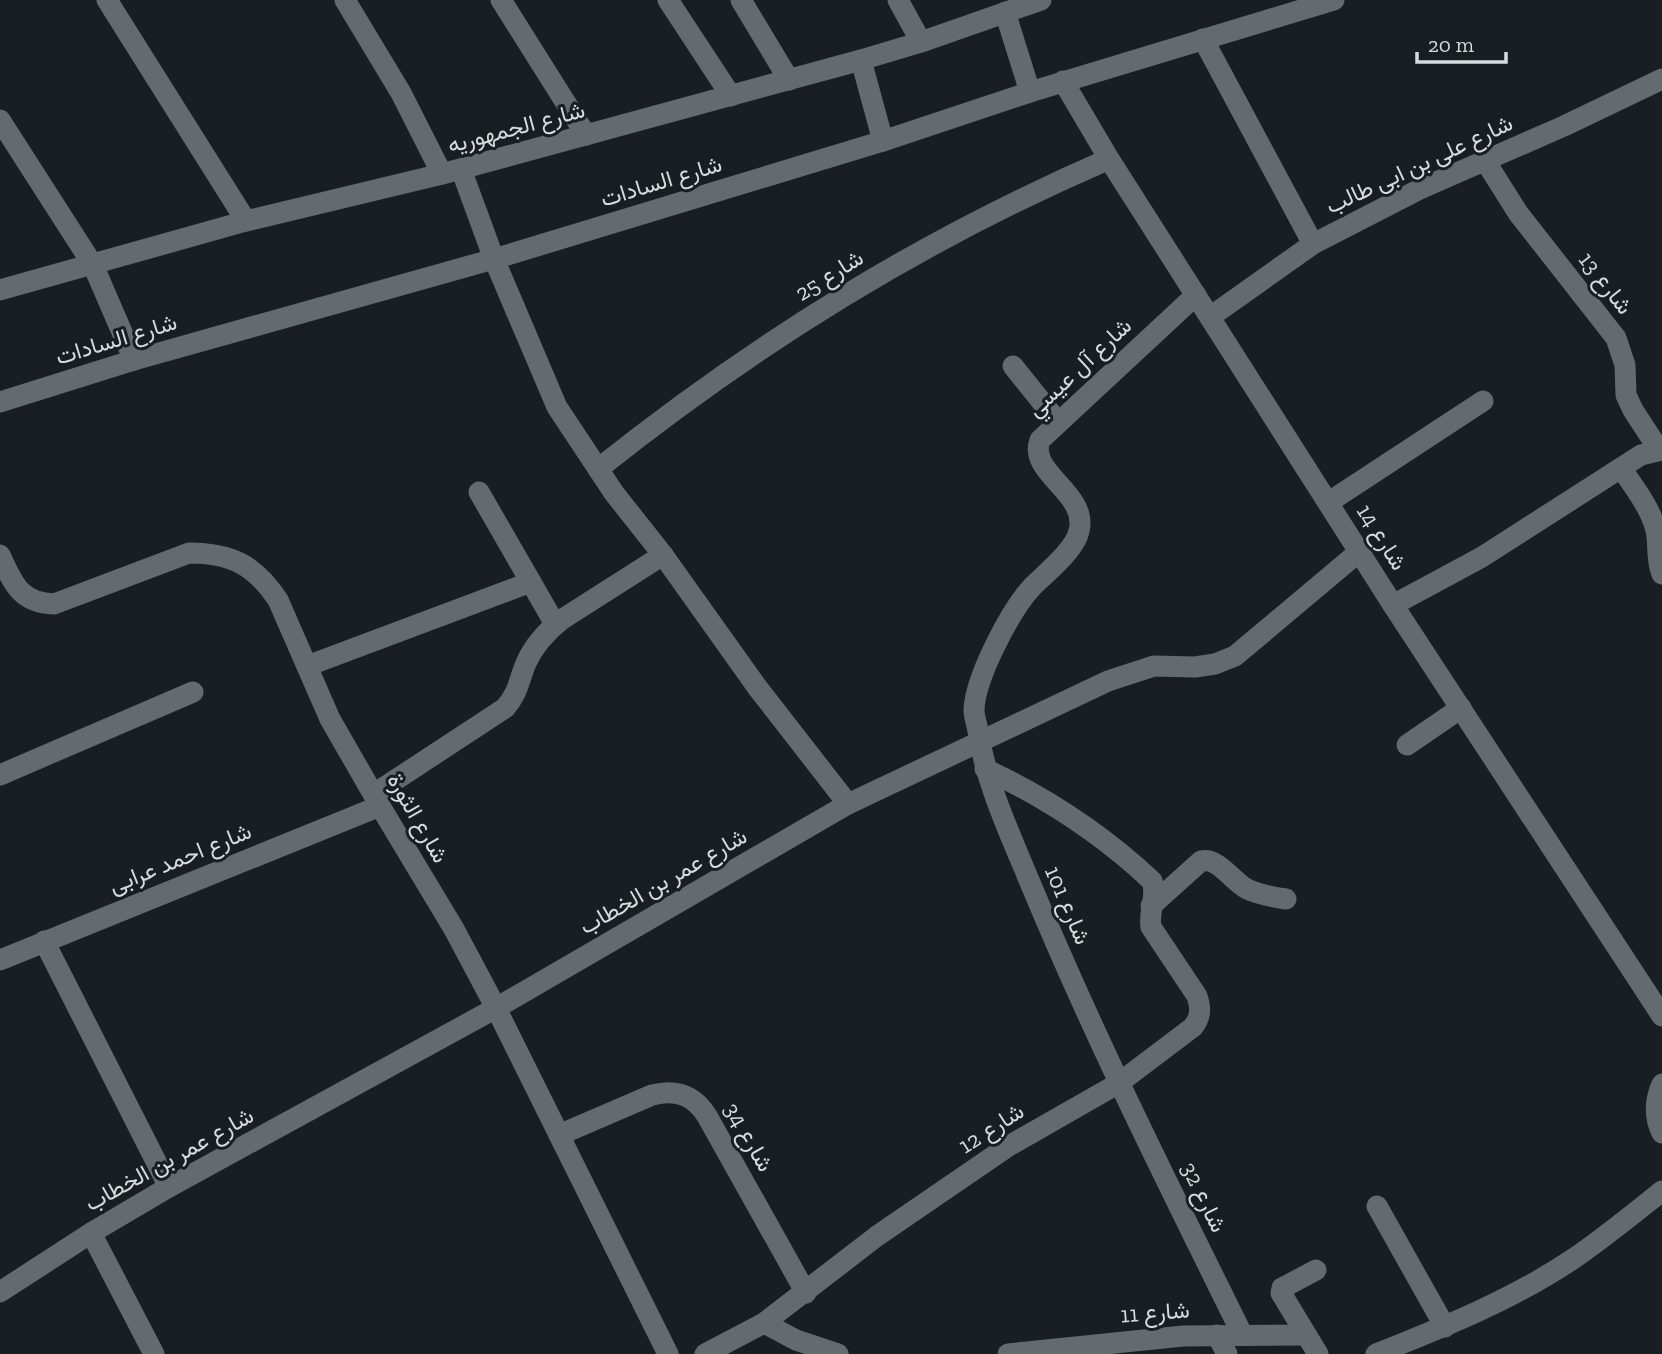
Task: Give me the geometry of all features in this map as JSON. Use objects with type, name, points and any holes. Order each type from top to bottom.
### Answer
[{"type":"street","points":[[107,0],[246,221]]},
{"type":"street","points":[[345,0],[452,172],[494,259],[557,407],[598,469],[757,687],[848,804]]},
{"type":"street","points":[[501,0],[586,135]]},
{"type":"street","points":[[667,0],[731,96]]},
{"type":"street","points":[[741,0],[789,80]]},
{"type":"street","points":[[898,0],[922,42]]},
{"type":"street","name":"شارع الجمهوريه","points":[[0,290],[246,221],[452,172],[861,60],[922,42],[1041,0]]},
{"type":"street","name":"شارع السادات","points":[[0,402],[134,359],[494,259],[883,142],[1030,92],[1334,0]]},
{"type":"street","points":[[1005,12],[1030,92]]},
{"type":"street","points":[[1203,39],[1313,244]]},
{"type":"street","points":[[861,60],[883,142]]},
{"type":"street","name":"شارع على بن ابى طالب","points":[[1210,317],[1313,244],[1485,159],[1564,126],[1662,79]]},
{"type":"street","name":"شارع 14","points":[[1063,82],[1393,604],[1662,1016]]},
{"type":"street","points":[[0,120],[93,265],[134,359]]},
{"type":"street","name":"شارع 25","points":[[598,469],[672,410],[749,356],[882,272],[994,211],[1110,159]]},
{"type":"street","name":"شارع 13","points":[[1485,159],[1518,213],[1615,338],[1625,365],[1626,395],[1633,411],[1661,450]]},
{"type":"street","name":"شارع آل عيسي","points":[[979,743],[974,710],[987,665],[1009,621],[1029,591],[1071,546],[1080,529],[1078,509],[1040,461],[1037,452],[1043,435],[1196,295]]},
{"type":"street","points":[[1013,366],[1058,422]]},
{"type":"street","points":[[1329,502],[1483,401]]},
{"type":"street","points":[[1393,604],[1482,557],[1641,455],[1661,450]]},
{"type":"street","points":[[1621,468],[1652,518],[1662,574]]},
{"type":"street","points":[[479,492],[555,624]]},
{"type":"street","name":"شارع عمر بن الخطاب","points":[[0,1292],[169,1187],[496,1008],[848,804],[1108,681],[1154,666],[1215,664],[1235,656],[1360,551]]},
{"type":"street","name":"شارع الثورة","points":[[0,555],[14,586],[25,596],[40,603],[54,604],[189,553],[211,553],[231,558],[250,568],[266,583],[278,600],[331,719],[454,929],[496,1008],[667,1354]]},
{"type":"street","name":"شارع احمد عرابى","points":[[0,960],[377,800],[505,708],[515,697],[534,647],[555,624],[663,555]]},
{"type":"street","points":[[307,666],[531,582]]},
{"type":"street","points":[[0,775],[192,692]]},
{"type":"street","points":[[1407,745],[1461,708]]},
{"type":"street","name":"شارع 101","points":[[979,743],[985,769],[1053,940],[1119,1083]]},
{"type":"street","points":[[985,769],[1069,815],[1121,853],[1152,881],[1155,889],[1151,906]]},
{"type":"street","points":[[1151,906],[1201,861],[1209,860],[1250,890],[1269,897],[1286,899]]},
{"type":"street","name":"شارع 12","points":[[705,1354],[764,1323],[877,1236],[1007,1147],[1119,1083],[1193,1027],[1200,1013],[1196,996],[1151,927],[1151,906]]},
{"type":"street","points":[[44,941],[169,1187]]},
{"type":"street","name":"شارع 32","points":[[1119,1083],[1242,1334]]},
{"type":"street","points":[[1662,1084],[1656,1102],[1662,1133]]},
{"type":"street","name":"شارع 34","points":[[559,1135],[652,1095],[664,1092],[689,1097],[699,1104],[707,1116],[806,1293]]},
{"type":"street","points":[[1376,1354],[1445,1327],[1529,1285],[1572,1259],[1662,1191]]},
{"type":"street","points":[[1377,1206],[1445,1327]]},
{"type":"street","points":[[91,1233],[154,1354]]},
{"type":"street","points":[[1316,1270],[1282,1288],[1282,1293],[1318,1354]]},
{"type":"street","points":[[764,1323],[796,1340],[838,1354]]},
{"type":"street","points":[[1217,1335],[1227,1354]]},
{"type":"street","name":"شارع 11","points":[[1008,1354],[1126,1347],[1217,1335],[1306,1335]]}]
